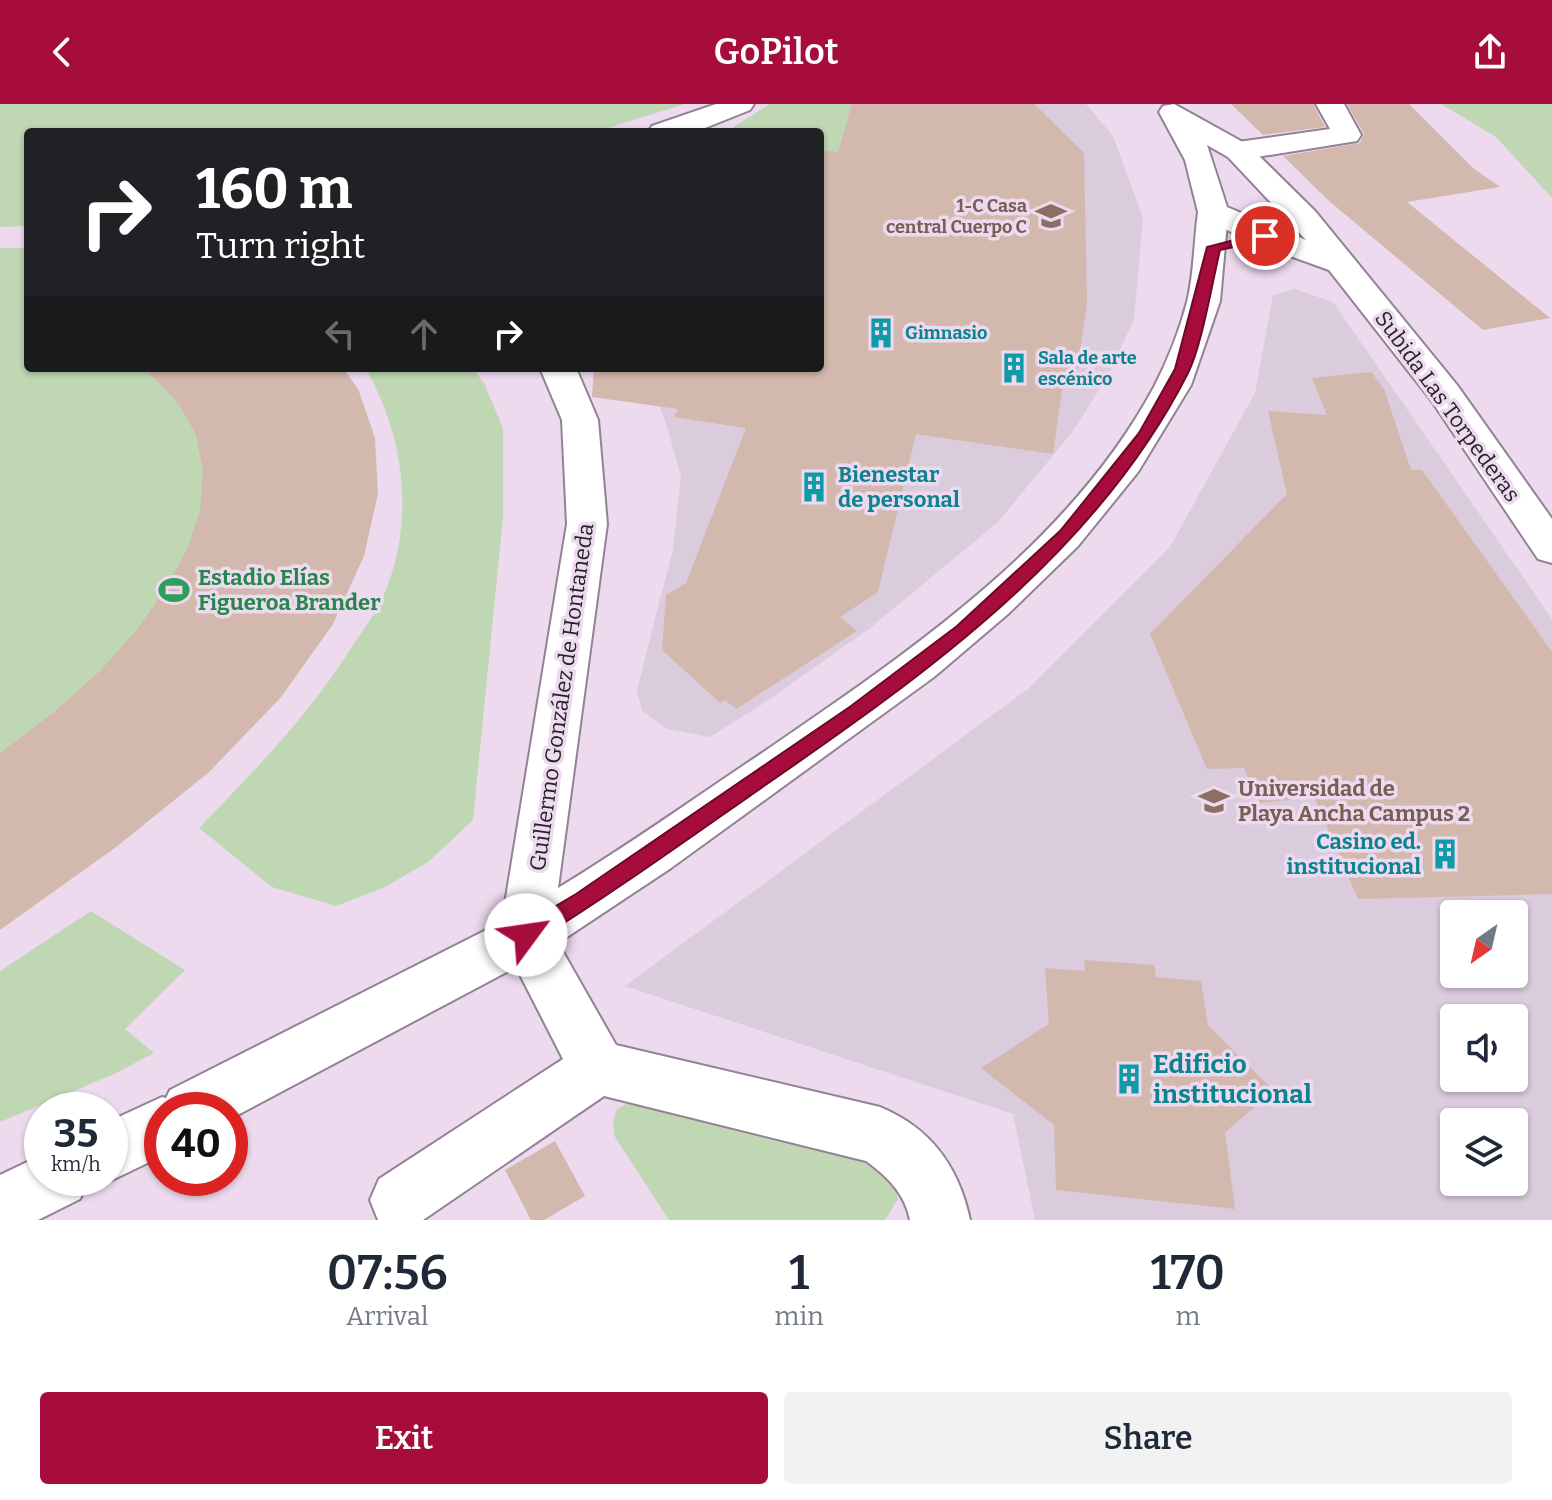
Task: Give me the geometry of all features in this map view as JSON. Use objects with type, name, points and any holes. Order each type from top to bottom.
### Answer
[{"type":"street","points":[[680,128],[740,104]]},
{"type":"street","points":[[1238,151],[1347,135],[1330,104]]},
{"type":"street","points":[[225,1092],[526,935],[583,900],[857,711],[963,631],[1067,534],[1146,435],[1183,369],[1212,216],[1171,109]]},
{"type":"street","name":"Subida Las Torpederas","points":[[1171,109],[1238,151],[1304,217],[1444,393],[1552,549]]},
{"type":"street","points":[[1212,216],[1304,217]]},
{"type":"street","points":[[1212,216],[1343,264]]},
{"type":"street","name":"Guillermo González de Hontaneda","points":[[526,935],[587,524],[580,420],[560,372]]},
{"type":"street","points":[[526,935],[598,1068]]},
{"type":"street","points":[[400,1200],[598,1068],[880,1136],[907,1154],[928,1181],[940,1220]]},
{"type":"street","points":[[0,1207],[24,1195]]},
{"type":"shaded area","points":[[770,104],[1086,104],[1113,136],[1143,218],[1134,319],[1109,374],[1073,431],[999,521],[869,629],[710,737],[667,729],[642,711],[637,690],[673,549],[681,476],[665,420],[644,372],[824,372],[824,128],[732,128]]},
{"type":"shaded area","name":"Universidad de Playa Ancha Campus 2","points":[[1295,289],[1333,302],[1552,619],[1552,1220],[1035,1220],[1013,1114],[625,986],[1028,689],[1170,547],[1255,393],[1273,295]]},
{"type":"green space","points":[[0,104],[685,104],[608,128],[24,128],[24,226],[0,227]]},
{"type":"green space","points":[[770,104],[853,104],[835,162],[828,151],[824,150],[824,128],[732,128]]},
{"type":"green space","points":[[1441,104],[1552,104],[1552,198],[1496,137]]},
{"type":"green space","name":"Estadio Elías Figueroa Brander","points":[[0,248],[24,248],[24,372],[346,372],[358,389],[375,438],[333,624],[281,697],[209,772],[116,847],[0,929]]},
{"type":"green space","points":[[367,372],[475,372],[484,383],[503,428],[503,517],[473,820],[428,862],[383,888],[336,906],[272,887],[199,828],[302,716],[338,668],[381,601],[399,543],[402,483],[390,423]]},
{"type":"green space","points":[[91,911],[185,970],[125,1029],[154,1053],[71,1092],[24,1092],[24,1112],[0,1122],[0,971]]},
{"type":"green space","points":[[626,1104],[643,1105],[868,1159],[896,1183],[898,1199],[885,1220],[669,1220],[615,1137],[613,1120],[617,1109]]},
{"type":"building","points":[[852,104],[1034,104],[1084,153],[1087,303],[1076,379],[1064,377],[1053,454],[916,434],[878,592],[840,617],[857,631],[736,709],[725,700],[720,703],[662,650],[666,595],[686,583],[746,428],[674,417],[678,409],[592,397],[594,372],[824,372],[824,150],[838,152]]},
{"type":"building","points":[[1231,104],[1313,104],[1325,127],[1263,135]]},
{"type":"building","points":[[1347,104],[1409,104],[1473,168],[1500,187],[1407,202],[1550,318],[1483,330],[1328,200],[1283,156],[1360,143],[1364,134]]},
{"type":"building","name":"Estadio Elías Figueroa Brander","points":[[148,372],[346,372],[358,389],[375,438],[378,494],[364,556],[333,624],[281,697],[209,772],[116,847],[0,930],[0,753],[54,712],[101,670],[138,628],[167,587],[188,547],[200,510],[203,471],[196,435],[179,404]]},
{"type":"building","points":[[1371,372],[1384,389],[1411,470],[1422,470],[1552,652],[1552,894],[1358,899],[1314,797],[1260,803],[1244,768],[1207,769],[1150,634],[1287,494],[1268,411],[1327,415],[1312,378]]},
{"type":"building","name":"Edificio institucional","points":[[1084,960],[1154,965],[1156,977],[1201,981],[1208,1025],[1274,1091],[1225,1132],[1235,1209],[1056,1190],[1054,1125],[981,1068],[1049,1024],[1045,968],[1085,971]]},
{"type":"building","points":[[555,1141],[585,1196],[544,1220],[531,1220],[505,1170]]},
{"type":"place","name":"1-C Casa central Cuerpo C","points":[[1051,216]]},
{"type":"place","name":"Gimnasio","points":[[881,333]]},
{"type":"place","name":"Sala de arte escénico","points":[[1014,368]]},
{"type":"place","name":"Bienestar de personal","points":[[814,487]]},
{"type":"place","name":"Estadio Elías Figueroa Brander","points":[[174,590]]},
{"type":"place","name":"Universidad de Playa Ancha Campus 2","points":[[1214,801]]},
{"type":"place","name":"Casino ed. institucional","points":[[1445,854]]},
{"type":"place","name":"Edificio institucional","points":[[1129,1079]]},
{"type":"route","points":[[526,935],[583,900],[857,711],[963,631],[1067,534],[1146,435],[1183,369],[1214,247],[1265,236]]}]
